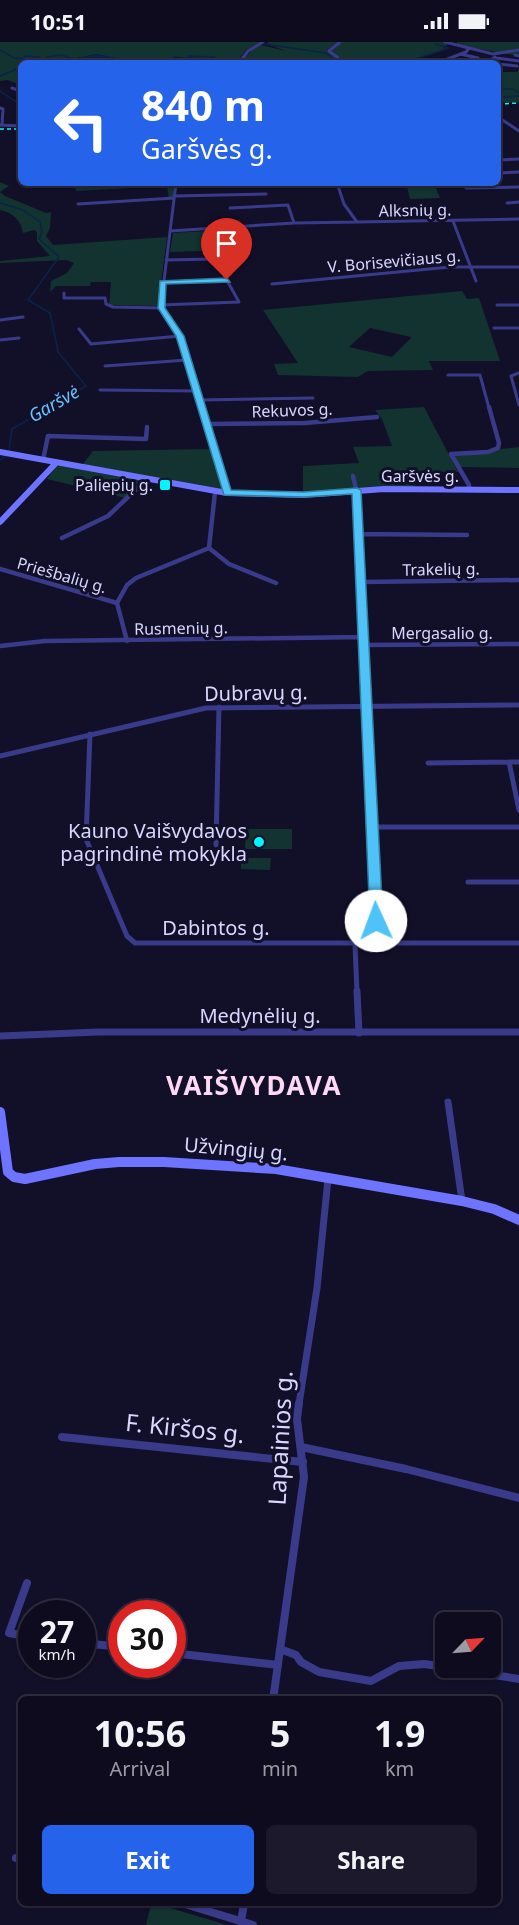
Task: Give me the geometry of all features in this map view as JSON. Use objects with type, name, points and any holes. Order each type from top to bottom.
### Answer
[{"type":"main road","name":"Garšvės g.","points":[[0,453],[227,493],[304,495],[357,490],[519,490]]},
{"type":"main road","points":[[0,522],[56,462]]},
{"type":"main road","name":"Užvingių g.","points":[[0,1112],[8,1172],[14,1177],[25,1179],[95,1164],[164,1161],[276,1168],[462,1201],[494,1209],[519,1220]]},
{"type":"street","points":[[240,60],[248,51],[263,42]]},
{"type":"street","points":[[338,60],[329,51],[340,42]]},
{"type":"street","points":[[445,42],[493,54],[519,50]]},
{"type":"street","points":[[445,60],[469,48]]},
{"type":"street","points":[[460,54],[478,58],[473,60]]},
{"type":"street","points":[[493,54],[496,58]]},
{"type":"street","points":[[492,60],[496,58],[519,61]]},
{"type":"street","points":[[501,64],[517,66]]},
{"type":"street","points":[[12,88],[18,90]]},
{"type":"street","points":[[0,108],[3,109],[1,125],[18,125]]},
{"type":"street","points":[[501,119],[519,131]]},
{"type":"street","points":[[501,160],[519,159]]},
{"type":"street","points":[[501,173],[519,172]]},
{"type":"street","points":[[176,186],[161,307],[180,336],[227,493]]},
{"type":"street","name":"Alksnių g.","points":[[338,186],[351,217],[357,222],[519,219]]},
{"type":"street","points":[[466,188],[519,187]]},
{"type":"street","points":[[78,204],[174,197],[266,194]]},
{"type":"street","points":[[507,203],[519,202]]},
{"type":"street","points":[[230,208],[288,205],[294,223]]},
{"type":"street","points":[[453,221],[476,281]]},
{"type":"street","points":[[170,231],[294,223],[357,222]]},
{"type":"street","points":[[64,293],[64,298],[105,298],[106,304],[113,307],[161,307],[239,302],[215,259],[166,260]]},
{"type":"street","name":"V. Borisevičiaus g.","points":[[272,284],[450,267],[519,267]]},
{"type":"street","points":[[163,282],[227,280]]},
{"type":"street","points":[[497,305],[519,305]]},
{"type":"street","points":[[0,320],[23,317]]},
{"type":"street","points":[[494,328],[519,328]]},
{"type":"street","points":[[79,329],[91,344],[180,336]]},
{"type":"street","points":[[0,340],[19,338]]},
{"type":"street","points":[[105,366],[187,360]]},
{"type":"street","points":[[519,373],[512,374],[519,405]]},
{"type":"street","points":[[448,375],[480,375],[500,443],[498,448],[492,452],[451,454],[469,485],[469,490]]},
{"type":"street","points":[[100,390],[197,391]]},
{"type":"street","points":[[200,400],[313,398]]},
{"type":"street","name":"Rekuvos g.","points":[[208,424],[305,423],[377,417]]},
{"type":"street","points":[[43,460],[48,436],[146,439],[147,427]]},
{"type":"street","points":[[353,476],[357,490],[362,582],[377,944]]},
{"type":"street","points":[[62,538],[108,516],[147,479]]},
{"type":"street","points":[[215,492],[209,548],[212,553],[276,584]]},
{"type":"street","points":[[359,534],[467,535]]},
{"type":"street","points":[[128,641],[117,603],[132,580],[209,548]]},
{"type":"street","name":"Priešbalių g.","points":[[0,569],[117,603]]},
{"type":"street","name":"Trakelių g.","points":[[362,582],[519,580]]},
{"type":"street","name":"Rusmenių g.","points":[[0,646],[45,641],[364,637]]},
{"type":"street","name":"Mergasalio g.","points":[[364,645],[519,644]]},
{"type":"street","name":"Dubravų g.","points":[[0,756],[192,710],[219,707],[519,705]]},
{"type":"street","points":[[216,845],[219,707]]},
{"type":"street","name":"Dabintos g.","points":[[90,734],[86,839],[130,940],[142,944],[519,944]]},
{"type":"street","points":[[508,762],[519,810]]},
{"type":"street","points":[[428,763],[519,762]]},
{"type":"street","points":[[373,827],[519,827]]},
{"type":"street","points":[[468,882],[519,882]]},
{"type":"street","points":[[355,945],[359,1033]]},
{"type":"street","name":"Medynėlių g.","points":[[0,1036],[99,1032],[519,1032]]},
{"type":"street","points":[[448,1102],[462,1201]]},
{"type":"street","name":"Lapainios g.","points":[[274,1696],[304,1477],[297,1419],[317,1288],[328,1179]]},
{"type":"street","name":"F. Kiršos g.","points":[[62,1437],[303,1462]]},
{"type":"street","points":[[301,1447],[406,1469],[519,1498]]},
{"type":"street","points":[[21,1600],[27,1583]]},
{"type":"street","points":[[18,1608],[9,1633],[18,1635]]},
{"type":"street","points":[[280,1649],[296,1655],[301,1662],[319,1672],[371,1681],[399,1666],[424,1664],[435,1666]]},
{"type":"street","points":[[186,1655],[278,1665]]},
{"type":"street","points":[[501,1676],[519,1679]]},
{"type":"street","points":[[192,1906],[253,1925]]},
{"type":"street","points":[[241,1921],[244,1906]]},
{"type":"green space","points":[[0,42],[261,42],[246,50],[238,60],[200,58],[124,60],[97,54],[72,59],[74,60],[18,60],[18,84],[8,80],[0,81]]},
{"type":"green space","points":[[268,42],[339,42],[327,50],[337,60],[243,60],[253,49],[261,45],[286,51],[267,44]]},
{"type":"green space","points":[[341,42],[444,42],[448,45],[443,47],[445,49],[410,60],[340,60],[331,52]]},
{"type":"green space","points":[[457,42],[519,42],[519,56],[457,45]]},
{"type":"green space","points":[[519,67],[519,102],[501,103],[501,72],[518,72]]},
{"type":"green space","points":[[0,182],[9,186],[0,192]]},
{"type":"green space","points":[[75,186],[167,186],[76,191]]},
{"type":"green space","points":[[167,186],[174,186],[173,197],[169,198]]},
{"type":"green space","points":[[407,186],[435,186],[440,198],[410,199]]},
{"type":"green space","points":[[0,192],[46,213],[51,212],[50,228],[46,236],[53,245],[167,237],[158,306],[109,305],[111,282],[91,282],[90,286],[56,286],[50,292],[51,281],[67,273],[74,263],[66,260],[0,263],[0,261],[50,256],[37,241],[37,232],[34,230],[23,233],[16,218],[0,210]]},
{"type":"green space","points":[[222,230],[233,250],[170,252],[173,233]]},
{"type":"green space","points":[[462,291],[467,299],[479,298],[500,361],[429,361],[433,370],[368,371],[358,377],[278,375],[274,364],[298,363],[263,310]],"holes":[[[370,328],[411,337],[392,357],[349,347]]]},
{"type":"green space","points":[[424,407],[458,472],[413,472],[415,488],[303,492],[303,466],[359,463],[353,447],[392,446],[382,419],[375,410]]},
{"type":"green space","points":[[519,447],[519,468],[459,467],[452,456],[490,453]]},
{"type":"green space","points":[[211,449],[223,490],[82,465],[93,451]]},
{"type":"green space","points":[[62,465],[143,480],[125,498],[47,479],[56,466]]},
{"type":"green space","points":[[246,829],[292,829],[292,849],[245,849]]},
{"type":"green space","points":[[241,858],[271,858],[270,870],[241,869]]},
{"type":"green space","points":[[151,1906],[164,1906],[227,1925],[146,1925]]},
{"type":"water","points":[[97,54],[124,60],[78,60],[72,59]]},
{"type":"waterway","points":[[264,44],[325,53],[331,56],[332,60]]},
{"type":"waterway","points":[[412,60],[449,48],[435,44]]},
{"type":"waterway","points":[[0,50],[14,58],[24,59]]},
{"type":"waterway","points":[[47,57],[62,55],[73,59]]},
{"type":"waterway","points":[[25,60],[25,56],[39,57]]},
{"type":"waterway","points":[[173,60],[174,57],[193,59],[188,56],[215,57],[210,59],[213,60]]},
{"type":"waterway","points":[[167,60],[173,60]]},
{"type":"waterway","points":[[0,76],[18,68]]},
{"type":"waterway","points":[[501,89],[513,89],[519,93]]},
{"type":"waterway","points":[[0,91],[18,102]]},
{"type":"waterway","name":"Garšvė","points":[[501,97],[519,96]]},
{"type":"waterway","name":"Garšvė","points":[[0,203],[23,210],[40,222],[42,232],[39,239],[59,257],[28,300],[50,313],[58,352],[86,386],[12,429],[9,452]]},
{"type":"waterway","name":"Garšvė","points":[[0,460],[6,456]]},
{"type":"railway","points":[[501,104],[519,103]]},
{"type":"railway","points":[[0,129],[18,129]]},
{"type":"place","name":"Paliepių g.","points":[[165,485]]},
{"type":"place","name":"Kauno Vaišvydavos pagrindinė mokykla","points":[[259,842]]},
{"type":"district","name":"VAIŠVYDAVA","points":[[254,1086]]},
{"type":"route","points":[[227,280],[163,282],[161,300],[162,308],[180,336],[227,493],[304,495],[357,490],[376,921]]}]
